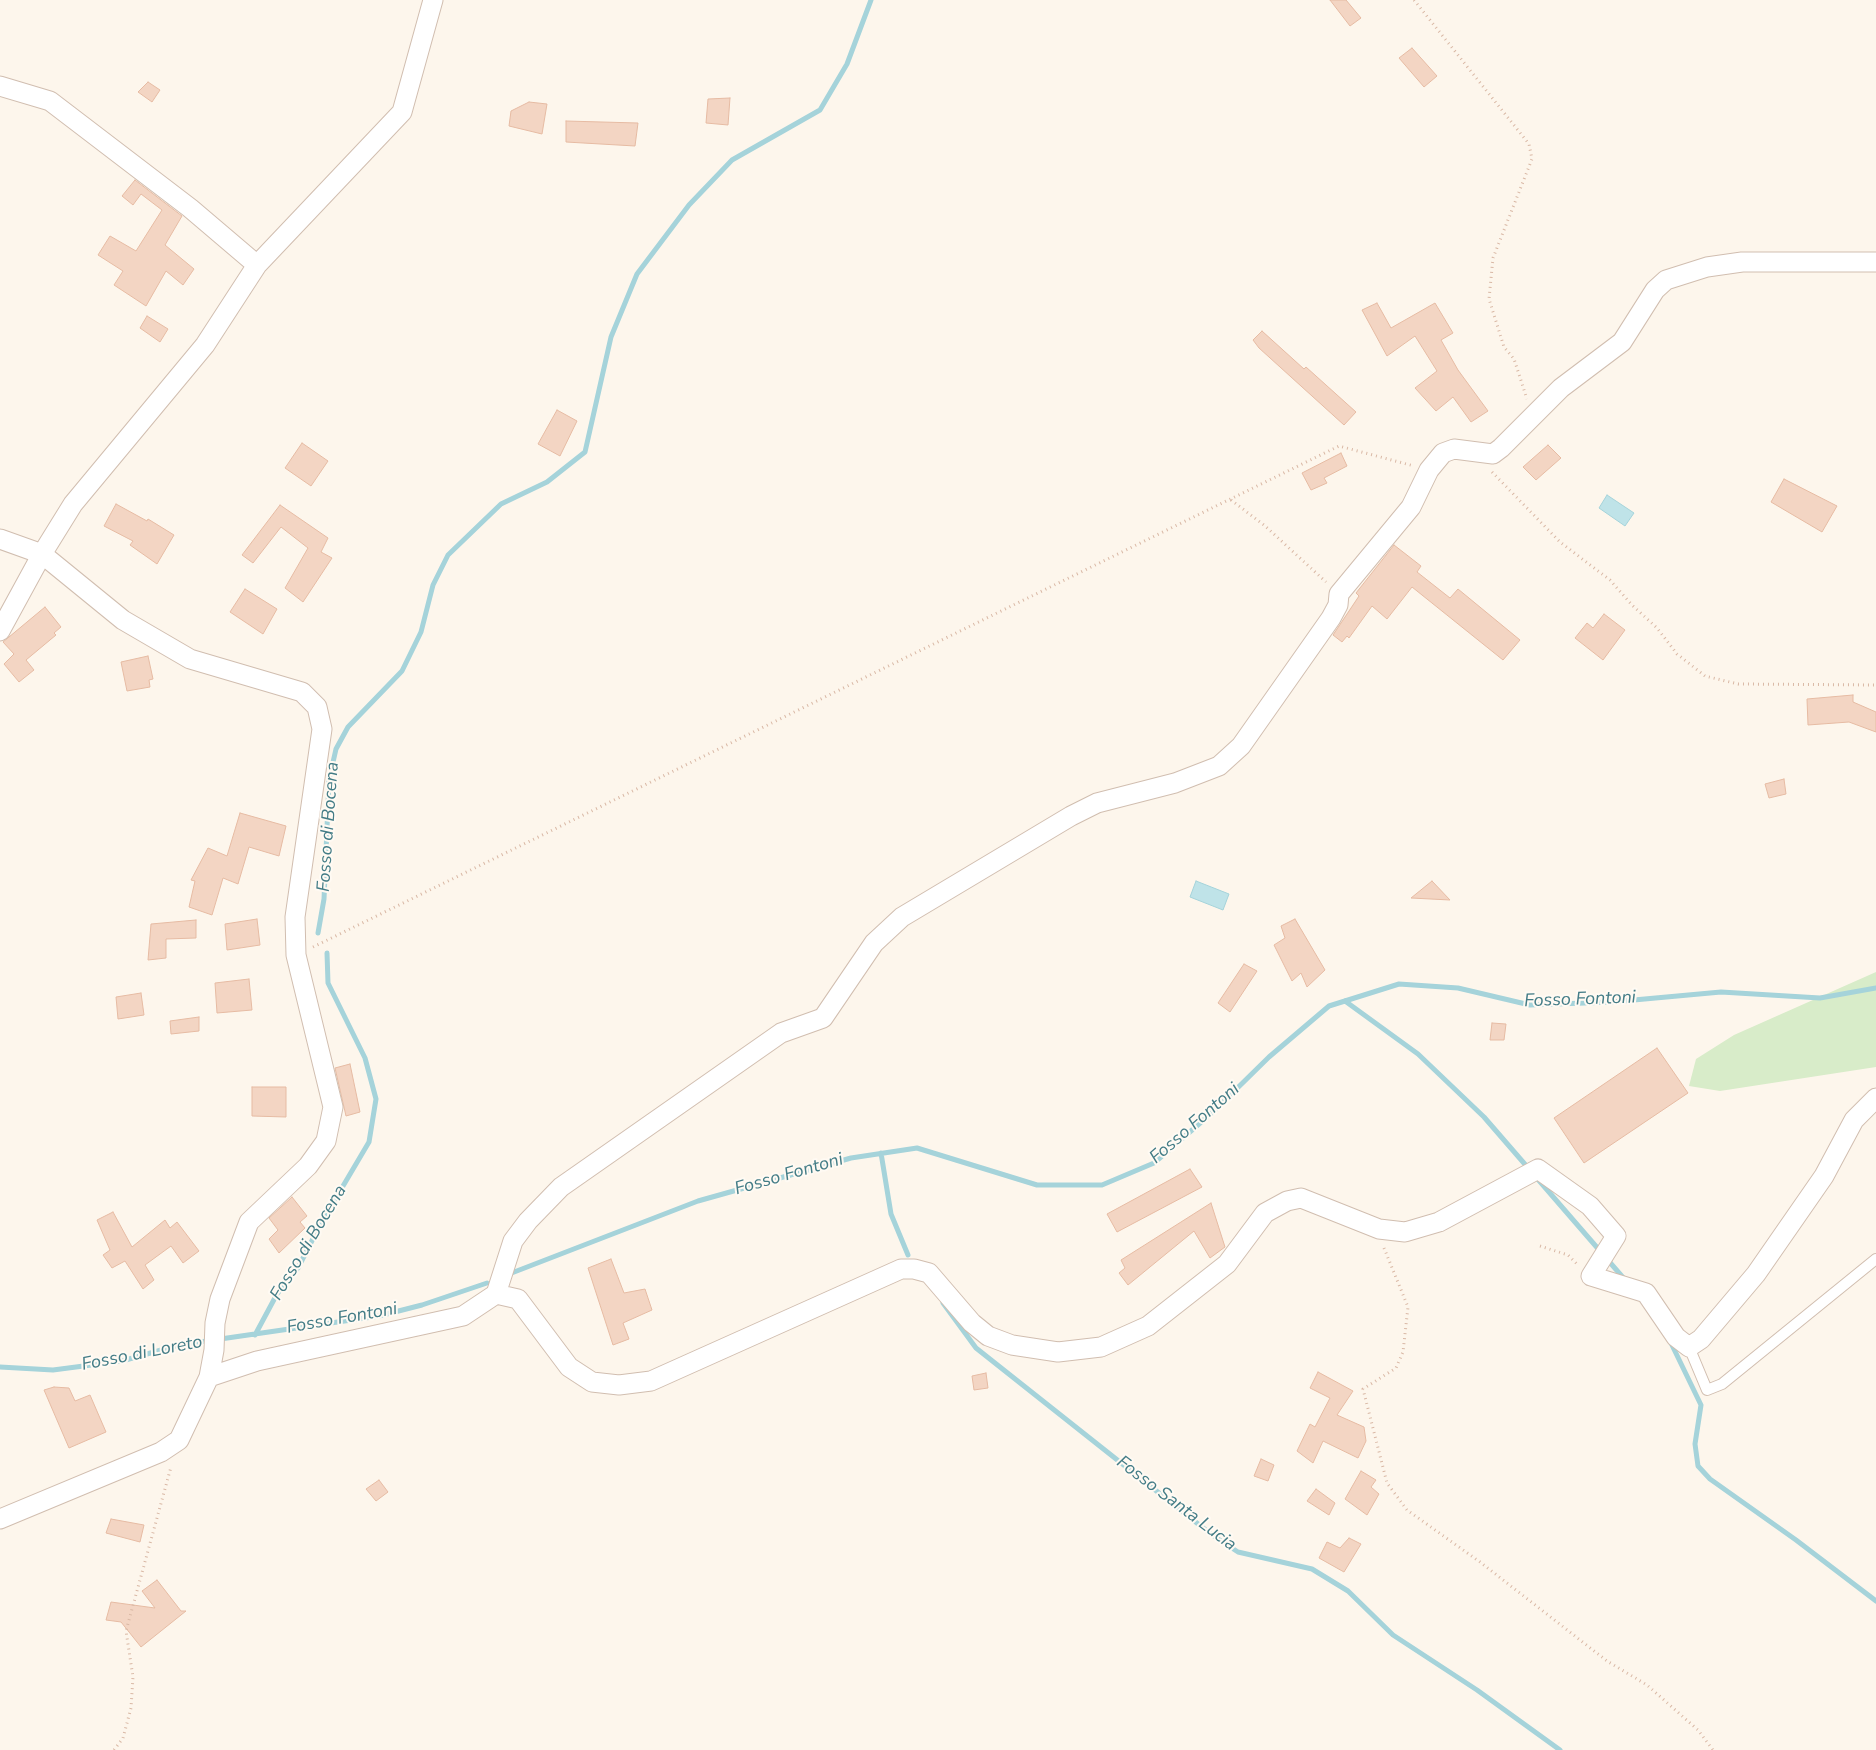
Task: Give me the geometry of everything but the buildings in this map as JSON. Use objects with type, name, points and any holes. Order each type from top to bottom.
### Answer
[{"type":"street","points":[[0,631],[42,554],[73,504],[205,345],[258,265],[402,112],[433,0]]},
{"type":"street","points":[[0,86],[50,101],[190,208],[258,265]]},
{"type":"street","points":[[209,1377],[257,1361],[463,1316],[496,1294],[514,1241],[528,1220],[561,1187],[781,1033],[823,1018],[874,943],[902,917],[1071,816],[1097,803],[1175,783],[1219,766],[1241,746],[1325,626],[1338,604],[1339,594],[1411,507],[1429,470],[1444,453],[1454,449],[1493,454],[1561,388],[1622,342],[1655,290],[1666,280],[1707,267],[1742,262],[1876,262]]},
{"type":"street","points":[[0,539],[42,554],[123,620],[190,660],[302,692],[316,707],[322,729],[296,917],[296,955],[333,1106],[326,1140],[308,1166],[249,1222],[220,1299],[214,1324],[214,1350],[209,1377],[179,1440],[161,1452],[0,1520]]},
{"type":"street","points":[[496,1294],[518,1299],[569,1367],[592,1382],[619,1385],[651,1381],[901,1269],[914,1269],[929,1273],[972,1323],[988,1336],[1012,1345],[1058,1352],[1100,1347],[1148,1326],[1226,1264],[1265,1213],[1287,1201],[1301,1198],[1379,1229],[1406,1232],[1439,1222],[1538,1169],[1590,1206],[1616,1236],[1591,1276],[1646,1293],[1676,1337],[1689,1347],[1701,1339],[1756,1274],[1824,1176],[1854,1120],[1876,1098]]},
{"type":"lane","points":[[1689,1347],[1706,1390],[1722,1384],[1876,1259]]},
{"type":"path","points":[[1414,0],[1529,144],[1532,159],[1493,258],[1489,299],[1504,347],[1514,359],[1533,416]]},
{"type":"path","points":[[296,955],[1339,446],[1429,470]]},
{"type":"path","points":[[1489,470],[1560,542],[1610,580],[1657,628],[1677,654],[1705,676],[1747,684],[1876,685]]},
{"type":"path","points":[[1231,500],[1264,525],[1339,594]]},
{"type":"path","points":[[1379,1229],[1388,1261],[1408,1307],[1403,1352],[1396,1368],[1362,1389],[1387,1483],[1407,1510],[1480,1562],[1607,1660],[1647,1685],[1698,1730],[1713,1750]]},
{"type":"path","points":[[1540,1246],[1568,1255],[1591,1276]]},
{"type":"path","points":[[114,1750],[122,1738],[132,1708],[132,1677],[126,1631],[179,1440]]},
{"type":"green space","points":[[1876,972],[1876,1067],[1720,1091],[1689,1086],[1696,1059],[1734,1035]]},
{"type":"water","points":[[1607,495],[1634,513],[1625,526],[1599,508]]},
{"type":"water","points":[[1196,881],[1229,894],[1223,910],[1190,897]]},
{"type":"waterway","name":"Fosso di Bocena","points":[[318,933],[324,899],[329,780],[336,749],[348,727],[402,671],[421,632],[433,585],[448,555],[501,504],[547,482],[585,452],[611,337],[637,274],[689,205],[732,160],[820,110],[847,64],[871,0]]},
{"type":"waterway","name":"Fosso di Bocena","points":[[255,1335],[277,1294],[298,1268],[320,1225],[369,1142],[376,1099],[365,1058],[328,983],[327,953]]},
{"type":"waterway","name":"Fosso Fontoni","points":[[509,1274],[698,1201],[851,1158],[917,1148],[1037,1185],[1102,1185],[1154,1163],[1214,1111],[1269,1057],[1329,1006],[1399,984],[1458,988],[1530,1005],[1612,1002],[1721,992],[1820,998],[1876,988]]},
{"type":"waterway","points":[[1345,1001],[1418,1054],[1484,1117],[1626,1281]]},
{"type":"waterway","name":"Fosso Santa Lucia","points":[[881,1153],[891,1214],[908,1255]]},
{"type":"waterway","name":"Fosso di Loreto","points":[[0,1367],[53,1370],[122,1361],[179,1345],[379,1316],[422,1305],[487,1283]]},
{"type":"waterway","name":"Fosso Santa Lucia","points":[[943,1303],[976,1348],[1212,1535],[1238,1552],[1312,1569],[1348,1591],[1393,1635],[1477,1690],[1560,1750]]},
{"type":"waterway","points":[[1671,1343],[1701,1405],[1695,1444],[1698,1466],[1710,1479],[1796,1540],[1876,1601]]}]
